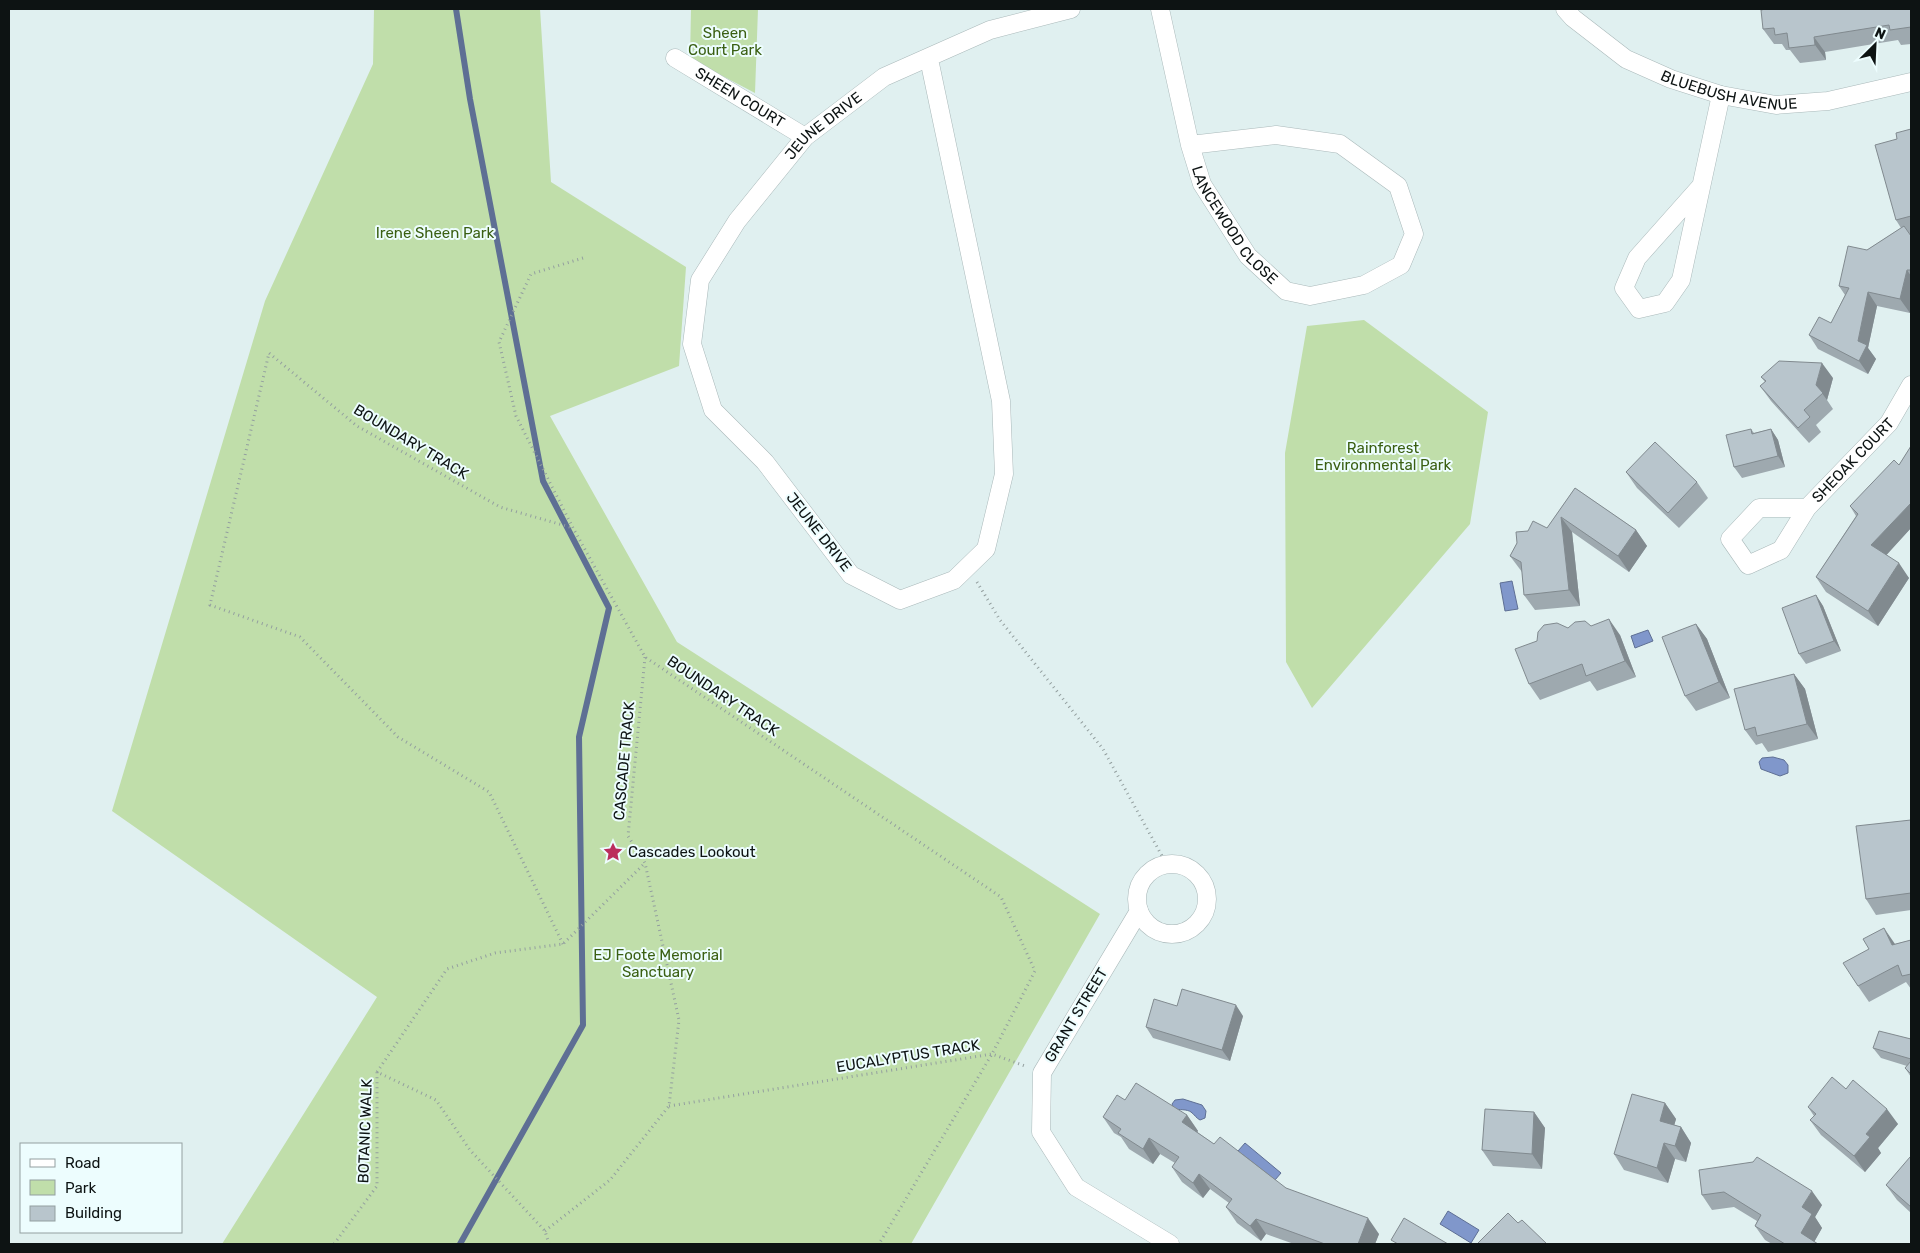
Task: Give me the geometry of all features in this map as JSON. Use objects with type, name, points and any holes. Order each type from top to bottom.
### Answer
[{"type":"street","name":"JEUNE DRIVE","points":[[929,59],[1000,402],[1004,474],[986,549],[954,580],[900,600],[852,575],[764,462],[713,410],[692,344],[700,280],[737,221],[805,137],[884,77],[929,59],[990,30],[1071,9]]},
{"type":"street","name":"LANCEWOOD CLOSE","points":[[1160,9],[1190,145],[1202,184],[1248,256],[1286,291],[1310,296],[1364,285],[1401,265],[1414,234],[1398,186],[1340,144],[1276,135],[1190,145]]},
{"type":"street","name":"BLUEBUSH AVENUE","points":[[1565,9],[1573,18],[1626,59],[1671,79],[1721,95],[1776,105],[1820,102],[1911,82]]},
{"type":"street","name":"SHEEN COURT","points":[[675,58],[805,137]]},
{"type":"street","points":[[1701,186],[1637,258],[1624,288],[1639,309],[1665,303],[1681,280],[1721,95]]},
{"type":"street","name":"SHEOAK COURT","points":[[1806,508],[1889,423],[1911,386]]},
{"type":"street","points":[[1138,911],[1144,921],[1154,929],[1165,934],[1177,934],[1188,930],[1198,923],[1204,913],[1207,901],[1205,889],[1200,878],[1191,870],[1180,865],[1167,865]]},
{"type":"street","name":"GRANT STREET","points":[[1167,865],[1158,867],[1142,881],[1136,900],[1138,911],[1042,1073],[1041,1132],[1076,1187],[1170,1244]]},
{"type":"path","points":[[573,528],[516,416],[500,342],[531,274],[583,258]]},
{"type":"path","name":"BOUNDARY TRACK","points":[[563,944],[489,792],[398,737],[300,637],[210,605],[269,353],[357,426],[500,507],[573,528],[645,657],[1001,898],[1035,971],[992,1054]]},
{"type":"path","points":[[968,566],[1000,620],[1103,749],[1167,865]]},
{"type":"path","name":"CASCADE TRACK","points":[[645,657],[628,836],[645,863],[680,1020],[669,1106]]},
{"type":"path","points":[[377,1072],[447,969],[495,954],[563,944],[645,863]]},
{"type":"path","points":[[992,1054],[1042,1073]]},
{"type":"path","name":"EUCALYPTUS TRACK","points":[[669,1106],[992,1054]]},
{"type":"path","name":"EUCALYPTUS TRACK","points":[[879,1244],[992,1054]]},
{"type":"path","name":"BOTANIC WALK","points":[[334,1244],[377,1186],[377,1072],[436,1100],[470,1150],[545,1231],[549,1244]]},
{"type":"path","points":[[545,1231],[610,1180],[669,1106]]},
{"type":"green space","name":"EJ Foote Memorial Sanctuary","points":[[374,9],[540,9],[551,182],[686,267],[679,366],[550,416],[677,642],[1100,914],[911,1244],[222,1244],[377,997],[112,811],[265,301],[373,64]]},
{"type":"green space","name":"Sheen Court Park","points":[[691,9],[758,9],[755,93],[690,59]]},
{"type":"green space","name":"Rainforest Environmental Park","points":[[1364,320],[1488,412],[1470,524],[1312,708],[1286,662],[1285,453],[1307,326]]},
{"type":"water","points":[[1512,581],[1518,609],[1505,611],[1500,583]]},
{"type":"water","points":[[1648,630],[1653,641],[1635,648],[1631,636]]},
{"type":"water","points":[[1773,757],[1784,760],[1788,765],[1788,773],[1780,776],[1761,769],[1759,762],[1762,758]]},
{"type":"water","points":[[1183,1099],[1202,1105],[1206,1111],[1205,1118],[1200,1120],[1189,1111],[1174,1109],[1172,1104],[1175,1100]]},
{"type":"water","points":[[1245,1143],[1281,1173],[1275,1180],[1238,1151]]},
{"type":"water","points":[[1448,1211],[1479,1230],[1471,1243],[1440,1224]]},
{"type":"building","points":[[1911,9],[1911,27],[1890,30],[1889,25],[1814,37],[1815,45],[1789,48],[1787,33],[1775,35],[1774,28],[1763,29],[1761,10]]},
{"type":"building","points":[[1911,129],[1911,216],[1896,220],[1875,145],[1897,139],[1896,133]]},
{"type":"building","points":[[1904,226],[1911,236],[1911,270],[1907,270],[1900,299],[1868,292],[1858,341],[1867,345],[1859,361],[1809,335],[1819,317],[1831,323],[1849,288],[1839,286],[1848,246],[1867,250]]},
{"type":"building","points":[[1779,361],[1822,363],[1816,385],[1823,393],[1804,410],[1810,417],[1798,428],[1760,386],[1766,381],[1761,377]]},
{"type":"building","points":[[1751,429],[1752,434],[1771,429],[1778,456],[1734,467],[1726,435]]},
{"type":"building","points":[[1655,442],[1697,482],[1668,513],[1626,472]]},
{"type":"building","points":[[1911,446],[1911,503],[1871,545],[1899,563],[1868,611],[1816,577],[1858,514],[1850,506],[1894,460],[1899,465]]},
{"type":"building","points":[[1575,488],[1636,530],[1618,556],[1561,517],[1569,590],[1524,595],[1521,562],[1510,556],[1517,543],[1516,532],[1528,531],[1533,521],[1547,528]]},
{"type":"building","points":[[1816,595],[1834,641],[1799,654],[1782,608]]},
{"type":"building","points":[[1609,619],[1625,661],[1586,676],[1582,664],[1529,684],[1515,649],[1537,641],[1538,632],[1544,625],[1557,623],[1568,628],[1575,622],[1585,621],[1591,626]]},
{"type":"building","points":[[1696,624],[1719,682],[1685,696],[1662,637]]},
{"type":"building","points":[[1794,674],[1807,724],[1757,736],[1755,727],[1745,730],[1734,689]]},
{"type":"building","points":[[1911,820],[1911,893],[1866,899],[1856,826]]},
{"type":"building","points":[[1884,928],[1892,945],[1911,940],[1911,974],[1902,976],[1898,965],[1858,986],[1843,963],[1869,949],[1863,939]]},
{"type":"building","points":[[1182,989],[1236,1005],[1222,1050],[1146,1027],[1154,999],[1177,1006]]},
{"type":"building","points":[[1879,1031],[1911,1039],[1911,1059],[1873,1048]]},
{"type":"building","points":[[1911,1061],[1911,1074],[1905,1068]]},
{"type":"building","points":[[1832,1077],[1846,1089],[1853,1080],[1887,1109],[1866,1134],[1870,1137],[1854,1156],[1810,1120],[1816,1114],[1808,1107]]},
{"type":"building","points":[[1136,1083],[1187,1115],[1182,1122],[1214,1144],[1220,1137],[1286,1188],[1368,1218],[1358,1244],[1325,1244],[1256,1219],[1250,1226],[1226,1207],[1232,1199],[1199,1174],[1193,1183],[1172,1167],[1179,1157],[1149,1138],[1143,1149],[1118,1133],[1121,1129],[1103,1117],[1117,1095],[1125,1100]]},
{"type":"building","points":[[1632,1094],[1665,1103],[1660,1121],[1681,1127],[1675,1146],[1664,1143],[1657,1168],[1614,1154]]},
{"type":"building","points":[[1485,1109],[1534,1112],[1532,1154],[1482,1150]]},
{"type":"building","points":[[1757,1157],[1812,1191],[1802,1207],[1812,1214],[1801,1233],[1818,1244],[1785,1244],[1755,1226],[1761,1215],[1724,1192],[1702,1195],[1699,1170],[1753,1162]]},
{"type":"building","points":[[1911,1158],[1911,1207],[1886,1185]]},
{"type":"building","points":[[1508,1213],[1518,1223],[1522,1220],[1547,1244],[1477,1244]]},
{"type":"building","points":[[1404,1218],[1448,1244],[1398,1244],[1391,1240]]},
{"type":"waterway","points":[[456,9],[470,99],[543,481],[609,608],[579,737],[583,1025],[460,1244]]},
{"type":"place","name":"Cascades Lookout","points":[[613,852]]},
{"type":"park label","name":"Irene Sheen Park","points":[[435,233]]}]
